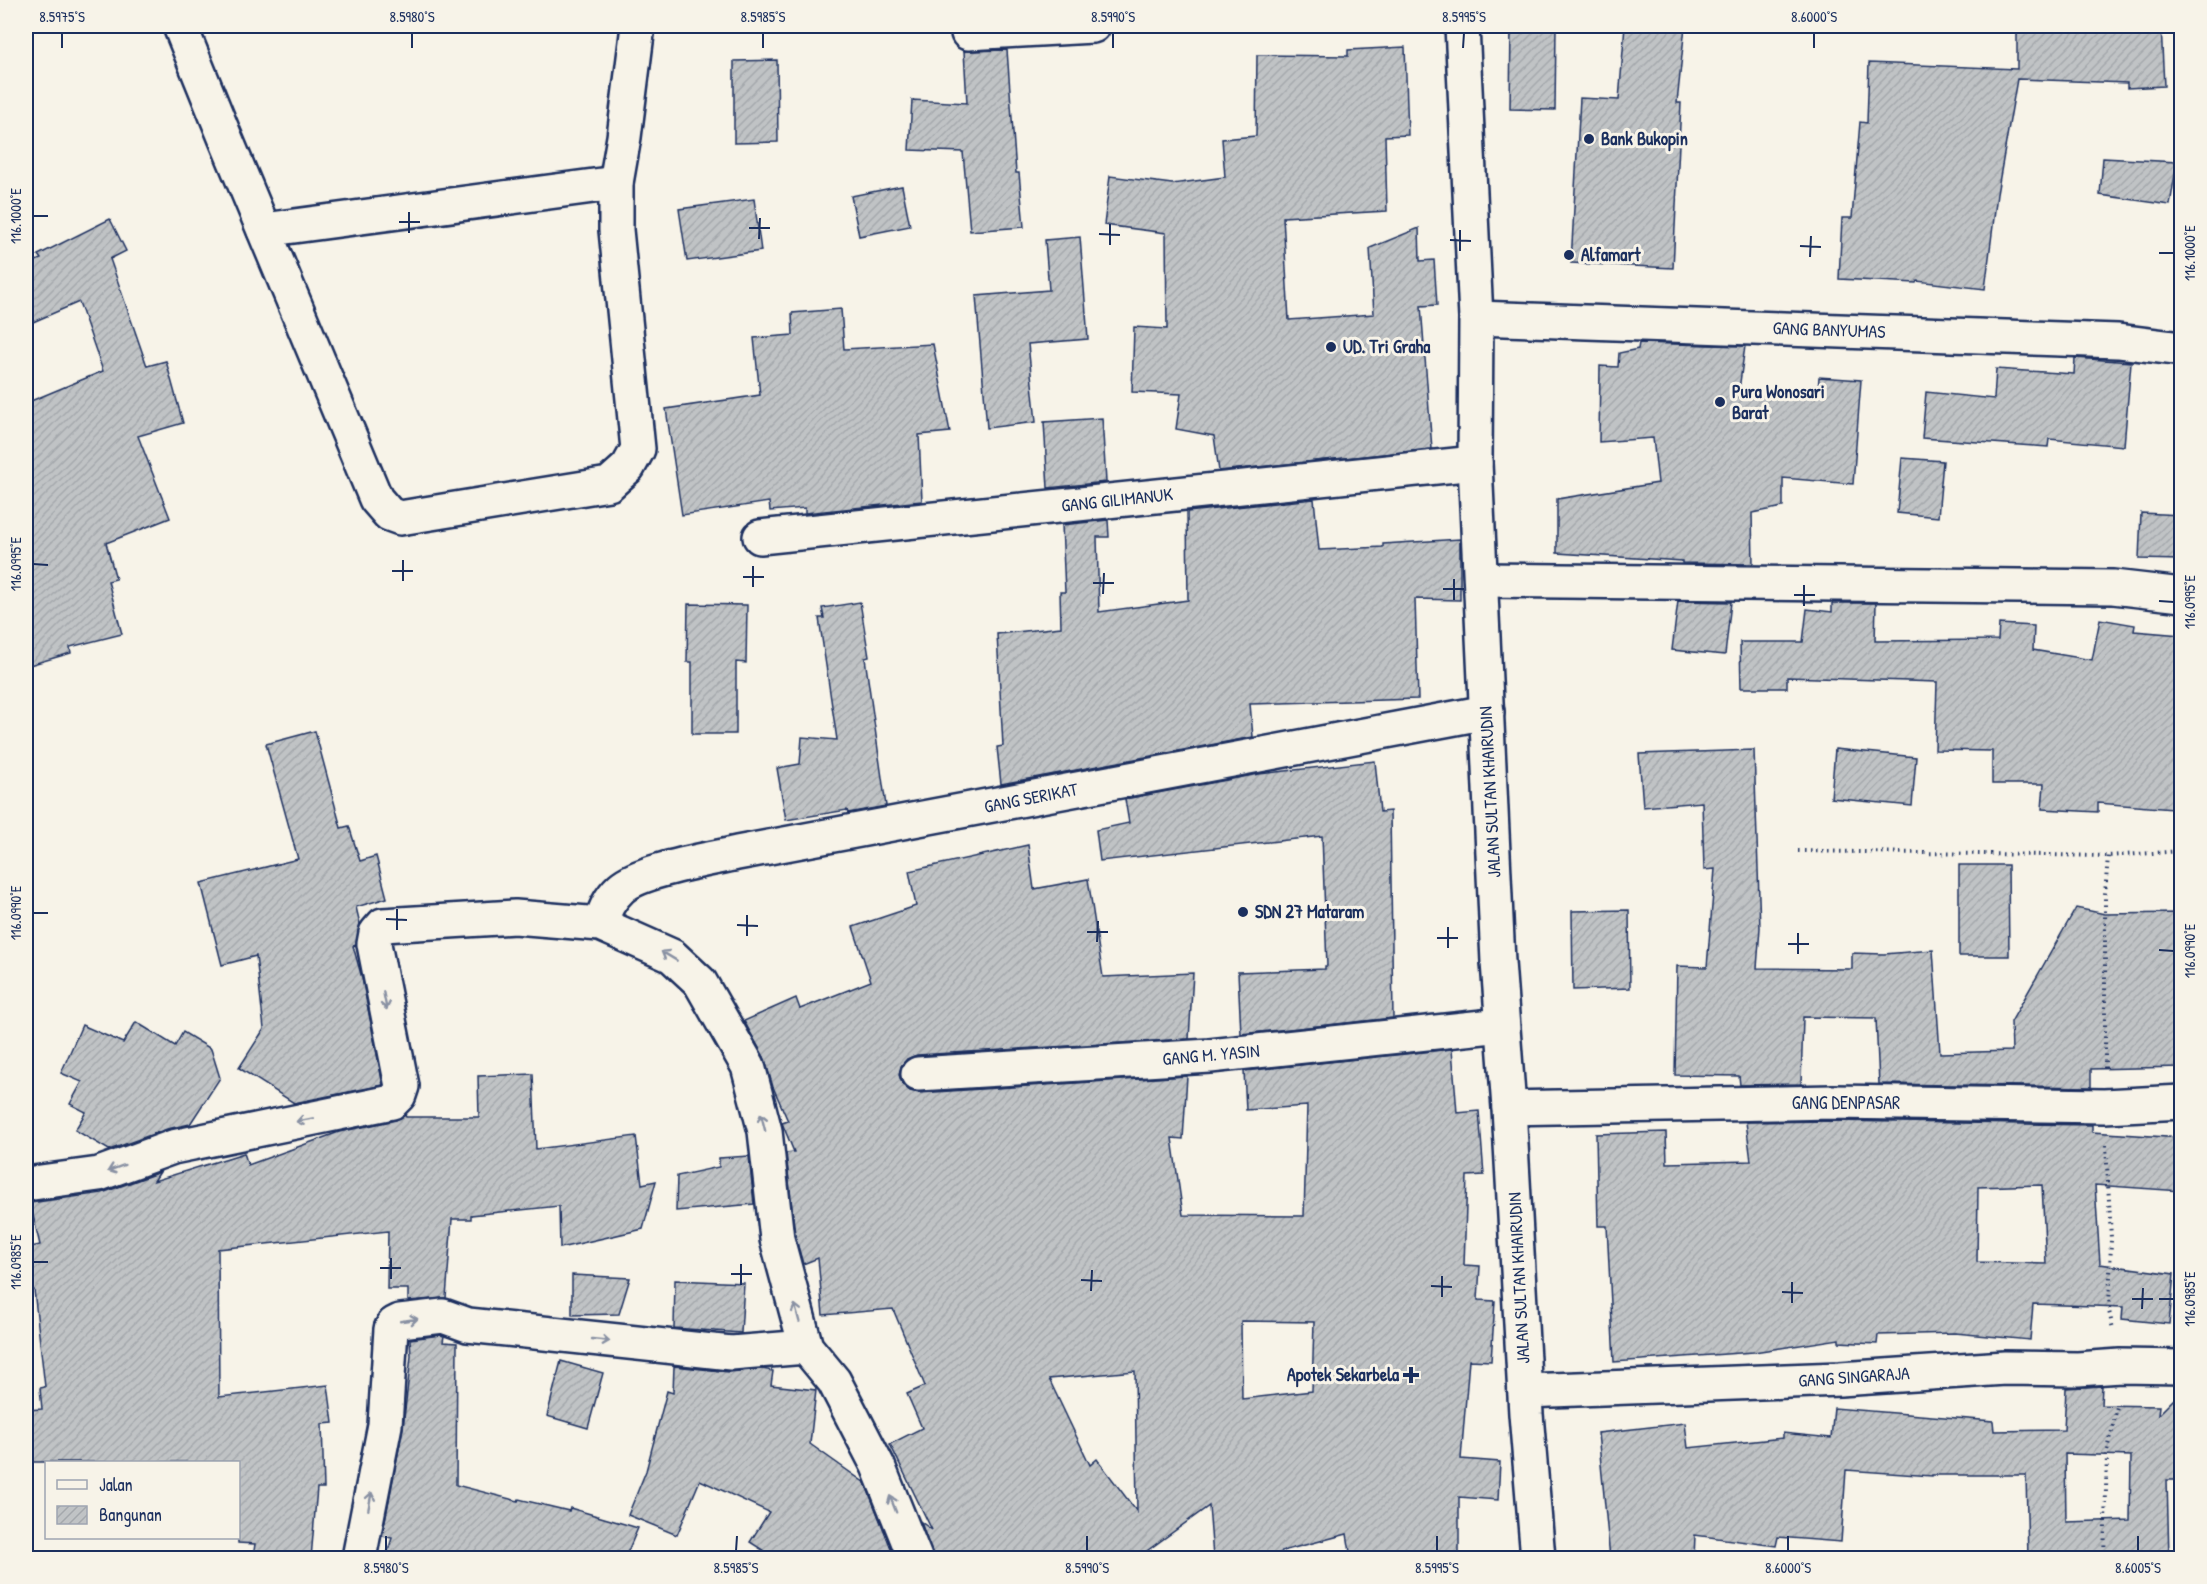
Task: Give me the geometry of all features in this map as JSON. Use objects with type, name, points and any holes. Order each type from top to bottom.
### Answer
[{"type":"street","points":[[180,26],[376,499],[384,510],[400,518],[609,484],[628,467],[638,449],[616,230],[616,183],[638,26]]},
{"type":"street","points":[[968,33],[1093,26]]},
{"type":"street","name":"JALAN SULTAN KHAIRUDIN","points":[[1462,26],[1476,318],[1475,463],[1502,1025],[1538,1558]]},
{"type":"street","points":[[264,230],[616,183]]},
{"type":"street","name":"GANG BANYUMAS","points":[[1476,318],[2118,341],[2181,349]]},
{"type":"street","name":"GANG GILIMANUK","points":[[760,537],[1475,463]]},
{"type":"street","points":[[1481,580],[2113,587],[2181,595]]},
{"type":"street","name":"GANG SERIKAT","points":[[600,924],[606,906],[622,887],[646,875],[725,856],[1487,712]]},
{"type":"street","points":[[26,1184],[99,1174],[173,1147],[392,1101],[399,1095],[402,1086],[374,944],[376,933],[384,925],[515,917],[600,924],[672,956],[700,982],[748,1066],[765,1131],[777,1239],[806,1347],[834,1381],[844,1400],[878,1466],[915,1558]]},
{"type":"street","name":"GANG M. YASIN","points":[[918,1074],[1210,1056],[1502,1025]]},
{"type":"street","name":"GANG DENPASAR","points":[[1509,1108],[1833,1102],[2104,1106],[2181,1102]]},
{"type":"street","points":[[359,1558],[385,1425],[391,1329],[400,1321],[443,1316],[468,1325],[731,1353],[806,1347]]},
{"type":"street","name":"GANG SINGARAJA","points":[[1526,1391],[1829,1380],[2005,1368],[2078,1370],[2120,1366],[2181,1367]]},
{"type":"path","points":[[1798,850],[2108,856],[2181,851]]},
{"type":"path","points":[[2104,1558],[2107,1455],[2116,1408],[2122,1397],[2120,1366],[2109,1311],[2111,1238],[2104,1106],[2105,894],[2108,856]]},
{"type":"building","points":[[1511,26],[1556,26],[1555,110],[1510,109]]},
{"type":"building","points":[[1625,26],[1685,26],[1677,103],[1681,103],[1673,268],[1571,263],[1580,98],[1619,100]]},
{"type":"building","points":[[2017,26],[2161,26],[2164,86],[2127,88],[2127,83],[2017,79],[1997,194],[1985,289],[1917,281],[1916,283],[1839,279],[1842,218],[1852,218],[1860,122],[1867,123],[1869,63],[2017,69]]},
{"type":"building","points":[[1405,47],[1408,135],[1385,136],[1387,211],[1283,217],[1289,320],[1374,314],[1370,248],[1419,228],[1420,261],[1434,260],[1437,305],[1421,306],[1432,449],[1219,471],[1214,436],[1176,429],[1181,394],[1132,392],[1134,327],[1167,329],[1166,233],[1104,225],[1110,176],[1172,184],[1225,177],[1222,139],[1256,136],[1257,55],[1348,56],[1348,50]]},
{"type":"building","points":[[1007,50],[1016,173],[1019,173],[1024,227],[970,231],[963,152],[909,150],[912,100],[967,103],[964,51]]},
{"type":"building","points":[[777,60],[778,142],[734,143],[734,61]]},
{"type":"building","points":[[2103,158],[2177,162],[2170,205],[2100,195]]},
{"type":"building","points":[[902,186],[910,226],[859,236],[851,196]]},
{"type":"building","points":[[754,199],[761,251],[687,261],[679,209]]},
{"type":"building","points":[[110,219],[126,251],[110,259],[147,366],[166,361],[183,423],[138,436],[170,518],[106,543],[116,579],[108,581],[122,634],[70,647],[71,653],[26,666],[26,403],[103,371],[79,302],[26,325],[26,265],[41,259],[38,255]]},
{"type":"building","points":[[1080,237],[1088,339],[1028,344],[1036,422],[987,428],[976,296],[1049,290],[1045,240]]},
{"type":"building","points":[[841,309],[844,349],[933,344],[950,432],[919,435],[922,501],[805,513],[805,508],[770,511],[769,502],[682,515],[666,409],[760,395],[754,338],[793,335],[792,313]]},
{"type":"building","points":[[1639,343],[1745,346],[1738,397],[1818,391],[1819,377],[1861,380],[1853,484],[1783,478],[1783,507],[1752,513],[1753,564],[1682,563],[1682,561],[1557,553],[1557,499],[1658,483],[1653,438],[1599,442],[1600,366],[1618,367],[1619,353],[1638,349]]},
{"type":"building","points":[[2075,358],[2131,362],[2124,446],[2049,439],[2048,447],[1922,438],[1926,392],[1994,399],[1996,369],[2074,374]]},
{"type":"building","points":[[1102,418],[1106,482],[1048,488],[1044,422]]},
{"type":"building","points":[[1902,458],[1943,461],[1938,517],[1897,513]]},
{"type":"building","points":[[1314,499],[1319,550],[1383,547],[1383,544],[1460,539],[1460,600],[1415,599],[1418,699],[1250,704],[1253,737],[1001,784],[997,747],[1003,746],[997,634],[1061,627],[1060,592],[1065,592],[1062,525],[1108,520],[1109,537],[1097,537],[1099,612],[1188,600],[1187,512]]},
{"type":"building","points":[[2141,513],[2181,515],[2181,560],[2139,559]]},
{"type":"building","points":[[1678,601],[1731,602],[1725,655],[1672,650]]},
{"type":"building","points":[[860,602],[869,657],[865,658],[886,806],[786,820],[777,768],[800,764],[802,737],[837,740],[819,618],[824,618],[822,608]]},
{"type":"building","points":[[1832,603],[1876,603],[1875,641],[1998,640],[1999,624],[2034,626],[2033,650],[2092,660],[2100,619],[2135,625],[2134,631],[2181,635],[2181,709],[2173,809],[2098,803],[2098,812],[2042,809],[2044,784],[1992,784],[1992,751],[1935,750],[1937,682],[1787,677],[1787,688],[1741,688],[1740,642],[1803,642],[1807,609],[1832,612]]},
{"type":"building","points":[[688,604],[747,605],[746,663],[736,662],[736,734],[692,734],[692,662],[687,662]]},
{"type":"building","points":[[315,731],[341,828],[349,826],[360,861],[376,856],[387,898],[356,907],[360,924],[356,945],[353,946],[362,978],[383,1085],[294,1103],[239,1068],[264,1029],[256,956],[222,965],[201,883],[298,859],[266,744]]},
{"type":"building","points":[[1835,749],[1916,757],[1912,806],[1831,798]]},
{"type":"building","points":[[1754,750],[1760,928],[1757,968],[1852,969],[1852,953],[1884,954],[1933,950],[1940,1053],[2012,1051],[2011,1022],[2076,908],[2105,914],[2181,913],[2181,950],[2177,949],[2181,1067],[2091,1069],[2091,1087],[1879,1084],[1876,1018],[1803,1017],[1801,1084],[1740,1085],[1739,1076],[1675,1075],[1677,966],[1707,967],[1715,869],[1704,870],[1702,802],[1643,807],[1639,754]]},
{"type":"building","points":[[1375,761],[1380,812],[1390,811],[1393,1018],[1241,1034],[1238,972],[1325,969],[1327,966],[1322,836],[1100,861],[1096,830],[1129,823],[1125,799],[1259,774]]},
{"type":"building","points":[[1028,845],[1034,889],[1088,879],[1103,977],[1193,973],[1189,1039],[917,1055],[907,1059],[901,1066],[899,1075],[903,1085],[910,1091],[919,1093],[1187,1076],[1183,1139],[1172,1138],[1183,1215],[1304,1216],[1307,1106],[1246,1110],[1244,1071],[1452,1049],[1457,1113],[1479,1111],[1484,1175],[1467,1176],[1464,1265],[1480,1266],[1478,1300],[1495,1301],[1491,1361],[1469,1360],[1461,1459],[1500,1462],[1498,1500],[1459,1497],[1459,1558],[1351,1558],[1347,1534],[1286,1550],[1269,1558],[1213,1557],[1209,1506],[1137,1558],[933,1558],[921,1522],[932,1530],[890,1444],[922,1428],[907,1394],[925,1386],[893,1309],[823,1315],[818,1258],[803,1264],[795,1236],[786,1153],[794,1152],[782,1123],[788,1121],[773,1087],[764,1057],[744,1021],[796,998],[800,1009],[871,981],[853,927],[916,906],[909,871]],"holes":[[[1241,1321],[1314,1322],[1312,1391],[1242,1399]],[[1135,1371],[1137,1512],[1097,1459],[1090,1465],[1049,1379]]]},
{"type":"building","points":[[1959,865],[2008,865],[2009,956],[1959,956]]},
{"type":"building","points":[[1629,910],[1630,988],[1573,990],[1572,911]]},
{"type":"building","points":[[136,1022],[175,1046],[183,1032],[211,1049],[220,1078],[190,1124],[167,1129],[109,1150],[75,1130],[86,1112],[70,1104],[82,1082],[61,1073],[82,1025],[123,1043]]},
{"type":"building","points":[[533,1074],[536,1149],[636,1136],[642,1184],[656,1181],[643,1229],[560,1248],[559,1206],[471,1215],[471,1219],[452,1219],[446,1298],[408,1301],[408,1289],[387,1289],[388,1231],[218,1249],[219,1397],[328,1385],[333,1423],[322,1424],[324,1488],[317,1488],[311,1558],[253,1558],[255,1544],[238,1543],[240,1539],[240,1461],[26,1462],[26,1410],[42,1409],[40,1388],[45,1387],[34,1290],[26,1291],[26,1248],[40,1245],[30,1203],[102,1193],[160,1172],[154,1181],[244,1153],[248,1165],[339,1132],[396,1120],[405,1115],[406,1117],[479,1117],[478,1076]]},
{"type":"building","points":[[1746,1122],[2092,1125],[2092,1132],[2181,1138],[2181,1191],[2095,1185],[2100,1264],[2174,1274],[2169,1324],[2122,1319],[2123,1307],[2033,1304],[2030,1340],[1955,1333],[1878,1335],[1877,1344],[1839,1342],[1839,1339],[1754,1352],[1614,1362],[1607,1226],[1598,1226],[1596,1134],[1666,1132],[1667,1163],[1751,1161]],"holes":[[[2042,1185],[2046,1264],[1977,1262],[1978,1187]]]},
{"type":"building","points":[[749,1156],[754,1204],[676,1211],[677,1176],[719,1167],[719,1158]]},
{"type":"building","points":[[572,1275],[630,1278],[619,1314],[572,1315]]},
{"type":"building","points":[[675,1280],[744,1283],[741,1333],[674,1328]]},
{"type":"building","points":[[444,1336],[443,1342],[457,1343],[456,1485],[518,1501],[519,1499],[569,1511],[570,1508],[638,1528],[625,1558],[386,1558],[392,1538],[382,1536],[403,1428],[411,1356],[410,1339]]},
{"type":"building","points":[[561,1361],[603,1373],[588,1428],[547,1416]]},
{"type":"building","points":[[674,1366],[729,1372],[762,1369],[773,1371],[771,1385],[816,1390],[810,1444],[865,1483],[895,1558],[775,1558],[750,1542],[769,1512],[700,1480],[677,1535],[628,1515],[646,1471],[667,1391],[673,1393]]},
{"type":"building","points":[[2102,1386],[2101,1405],[2159,1406],[2158,1415],[2181,1392],[2180,1480],[2167,1480],[2169,1558],[2028,1558],[2026,1475],[1932,1476],[1846,1470],[1841,1542],[1778,1537],[1776,1546],[1695,1535],[1694,1558],[1610,1558],[1598,1433],[1685,1423],[1688,1448],[1783,1438],[1783,1433],[1831,1438],[1834,1408],[1993,1421],[1994,1431],[2064,1430],[2066,1388]],"holes":[[[2065,1454],[2131,1456],[2130,1520],[2066,1522]]]},
{"type":"place","name":"Bank Bukopin","points":[[1589,139]]},
{"type":"place","name":"Alfamart","points":[[1569,255]]},
{"type":"place","name":"UD. Tri Graha","points":[[1331,347]]},
{"type":"place","name":"Pura Wonosari Barat","points":[[1720,402]]},
{"type":"place","name":"SDN 27 Mataram","points":[[1243,912]]},
{"type":"place","name":"Apotek Sekarbela","points":[[1411,1375]]}]
